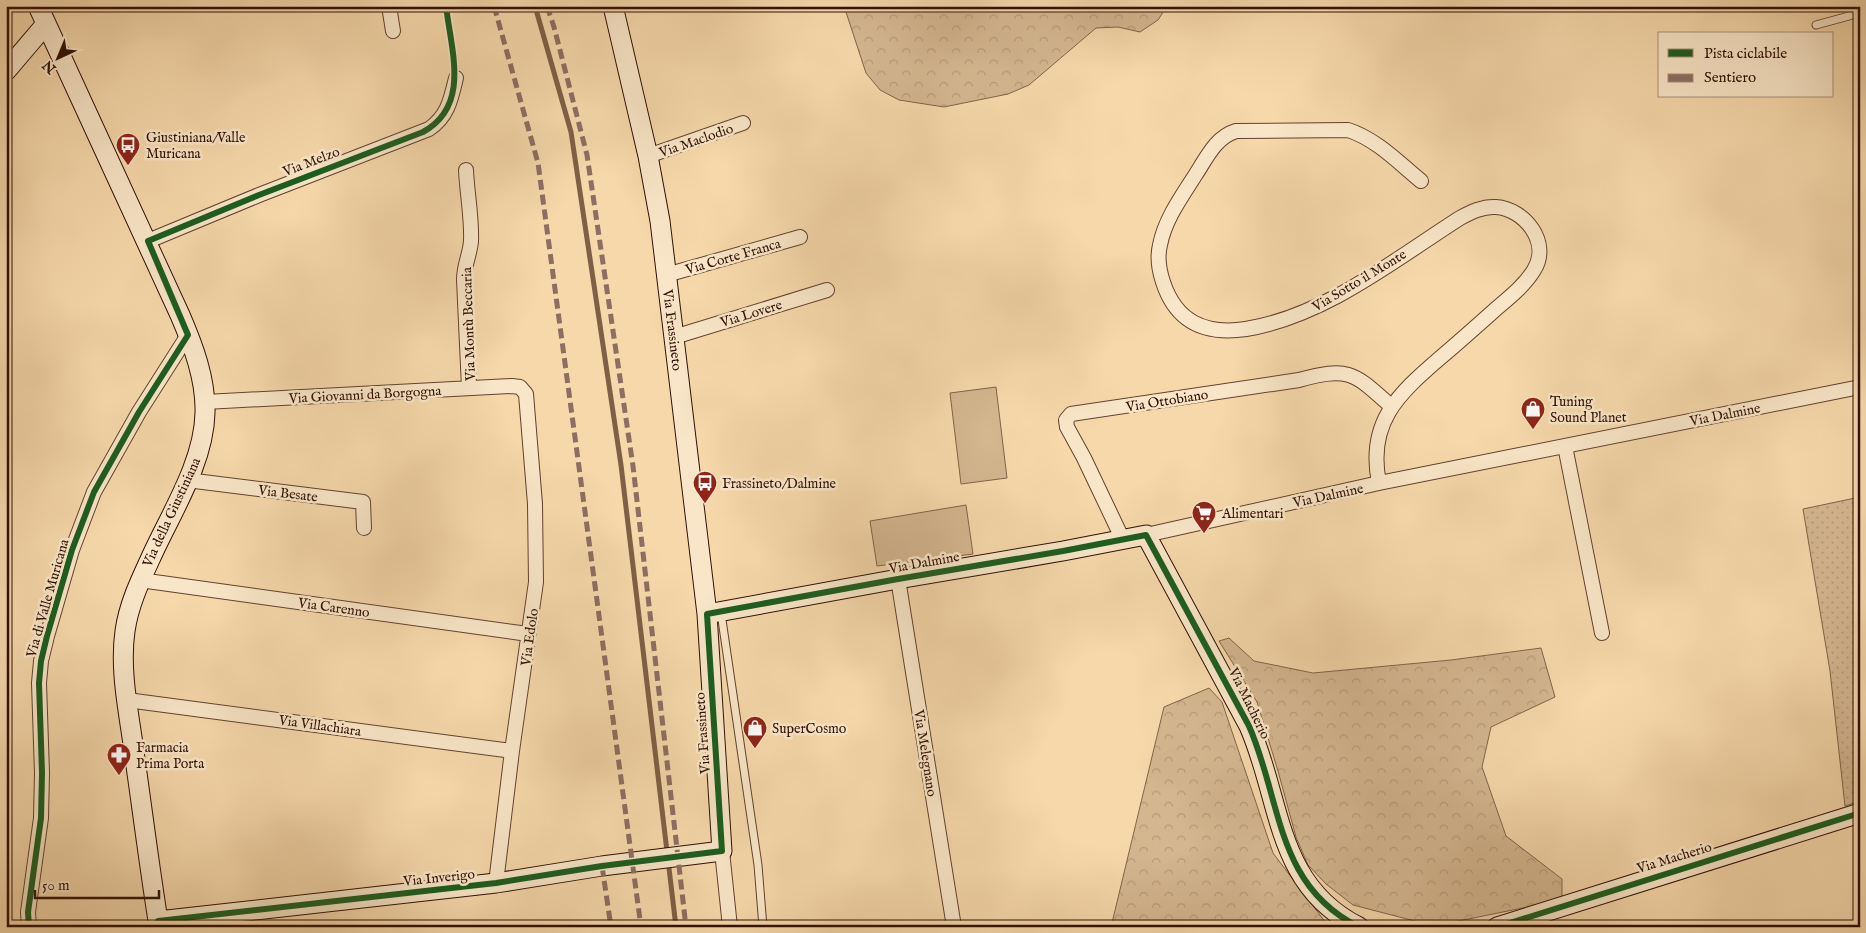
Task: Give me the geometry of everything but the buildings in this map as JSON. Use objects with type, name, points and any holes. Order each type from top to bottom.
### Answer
[{"type":"street","name":"Via della Giustiniana","points":[[38,6],[148,241],[188,335],[198,364],[205,402],[206,414],[202,442],[187,480],[130,604],[125,632],[124,655],[127,700],[159,924]]},
{"type":"street","points":[[389,6],[393,31]]},
{"type":"street","name":"Via Frassineto","points":[[613,6],[648,156],[660,221],[674,337],[714,613],[714,852],[730,927]]},
{"type":"street","points":[[6,71],[46,24]]},
{"type":"street","name":"Via Melzo","points":[[148,241],[259,195],[422,132],[440,120],[448,108],[456,78]]},
{"type":"street","name":"Via Maclodio","points":[[648,156],[743,123]]},
{"type":"street","name":"Via Sotto il Monte","points":[[1379,483],[1376,446],[1380,430],[1392,407],[1411,383],[1508,299],[1534,271],[1540,256],[1539,244],[1531,227],[1519,216],[1498,207],[1468,214],[1320,306],[1276,322],[1237,330],[1203,327],[1186,319],[1179,313],[1168,298],[1161,278],[1159,246],[1169,219],[1213,148],[1224,136],[1236,131],[1348,130],[1363,135],[1375,143],[1421,181]]},
{"type":"street","name":"Via Montù Beccaria","points":[[466,170],[471,238],[464,266],[469,388]]},
{"type":"street","name":"Via Corte Franca","points":[[666,275],[800,237]]},
{"type":"street","name":"Via Lovere","points":[[674,337],[827,290]]},
{"type":"street","name":"Via di Valle Muricana","points":[[29,927],[28,912],[41,818],[42,773],[39,683],[41,661],[47,636],[72,550],[94,492],[139,412],[188,335]]},
{"type":"street","name":"Via Ottobiano","points":[[1123,540],[1067,427],[1066,420],[1071,414],[1299,380],[1331,372],[1347,374],[1356,378],[1392,407]]},
{"type":"street","name":"Via Giovanni da Borgogna","points":[[205,402],[512,386],[523,390]]},
{"type":"street","name":"Via Dalmine","points":[[714,613],[1123,540],[1379,483],[1860,387]]},
{"type":"street","name":"Via Edolo","points":[[496,883],[512,751],[536,582],[536,504],[528,402],[523,390]]},
{"type":"street","points":[[1565,446],[1602,633]]},
{"type":"street","name":"Via Besate","points":[[187,480],[363,502],[364,528]]},
{"type":"street","name":"Via Macherio","points":[[1146,535],[1249,726],[1260,754],[1287,845],[1298,870],[1326,906],[1359,927]]},
{"type":"street","name":"Via Melegnano","points":[[898,579],[954,927]]},
{"type":"street","name":"Via Carenno","points":[[140,580],[528,634]]},
{"type":"street","name":"Via Villachiara","points":[[127,700],[512,751]]},
{"type":"street","name":"Via Macherio","points":[[1497,927],[1860,813]]},
{"type":"street","name":"Via Inverigo","points":[[159,924],[496,883],[602,866],[714,852]]},
{"type":"lane","points":[[1816,25],[1860,13]]},
{"type":"lane","name":"Via Frassineto","points":[[714,613],[756,851],[763,927]]},
{"type":"green space","points":[[844,6],[1167,6],[1158,20],[1140,32],[1118,27],[1096,28],[1029,85],[1008,94],[944,107],[899,100],[880,90],[866,73]]},
{"type":"green space","points":[[996,387],[1007,478],[961,484],[950,393]]},
{"type":"green space","points":[[1860,497],[1860,801],[1845,806],[1830,671],[1803,509]]},
{"type":"green space","points":[[966,505],[973,554],[877,566],[870,521]]},
{"type":"green space","points":[[1229,638],[1254,661],[1313,673],[1451,660],[1541,648],[1555,697],[1491,727],[1482,767],[1506,836],[1562,879],[1562,900],[1434,926],[1353,905],[1326,884],[1308,865],[1296,837],[1257,702],[1219,641]]},
{"type":"green space","points":[[1209,688],[1222,702],[1273,853],[1329,927],[1111,927],[1164,707]]},
{"type":"waterway","points":[[535,6],[571,132],[621,465],[676,927]]},
{"type":"marked path","points":[[494,6],[538,163],[641,927]]},
{"type":"marked path","points":[[547,6],[587,155],[633,466],[686,927]]},
{"type":"marked path","points":[[602,866],[611,927]]},
{"type":"cycle path","points":[[29,927],[28,912],[41,818],[42,773],[39,683],[41,661],[47,636],[72,550],[94,492],[139,412],[188,335],[148,241],[259,195],[423,132],[438,121],[448,108],[453,92],[454,58],[446,6]]},
{"type":"cycle path","points":[[159,927],[158,921],[496,883],[602,866],[722,851],[707,614],[1146,535],[1249,726],[1260,754],[1285,839],[1296,865],[1311,888],[1332,909],[1359,927]]},
{"type":"cycle path","points":[[1497,927],[1860,813]]},
{"type":"place","name":"Giustiniana/Valle Muricana","points":[[128,166]]},
{"type":"place","name":"Tuning Sound Planet","points":[[1533,430]]},
{"type":"place","name":"Frassineto/Dalmine","points":[[705,504]]},
{"type":"place","name":"Alimentari","points":[[1204,534]]},
{"type":"place","name":"SuperCosmo","points":[[755,749]]},
{"type":"place","name":"Farmacia Prima Porta","points":[[119,776]]}]
